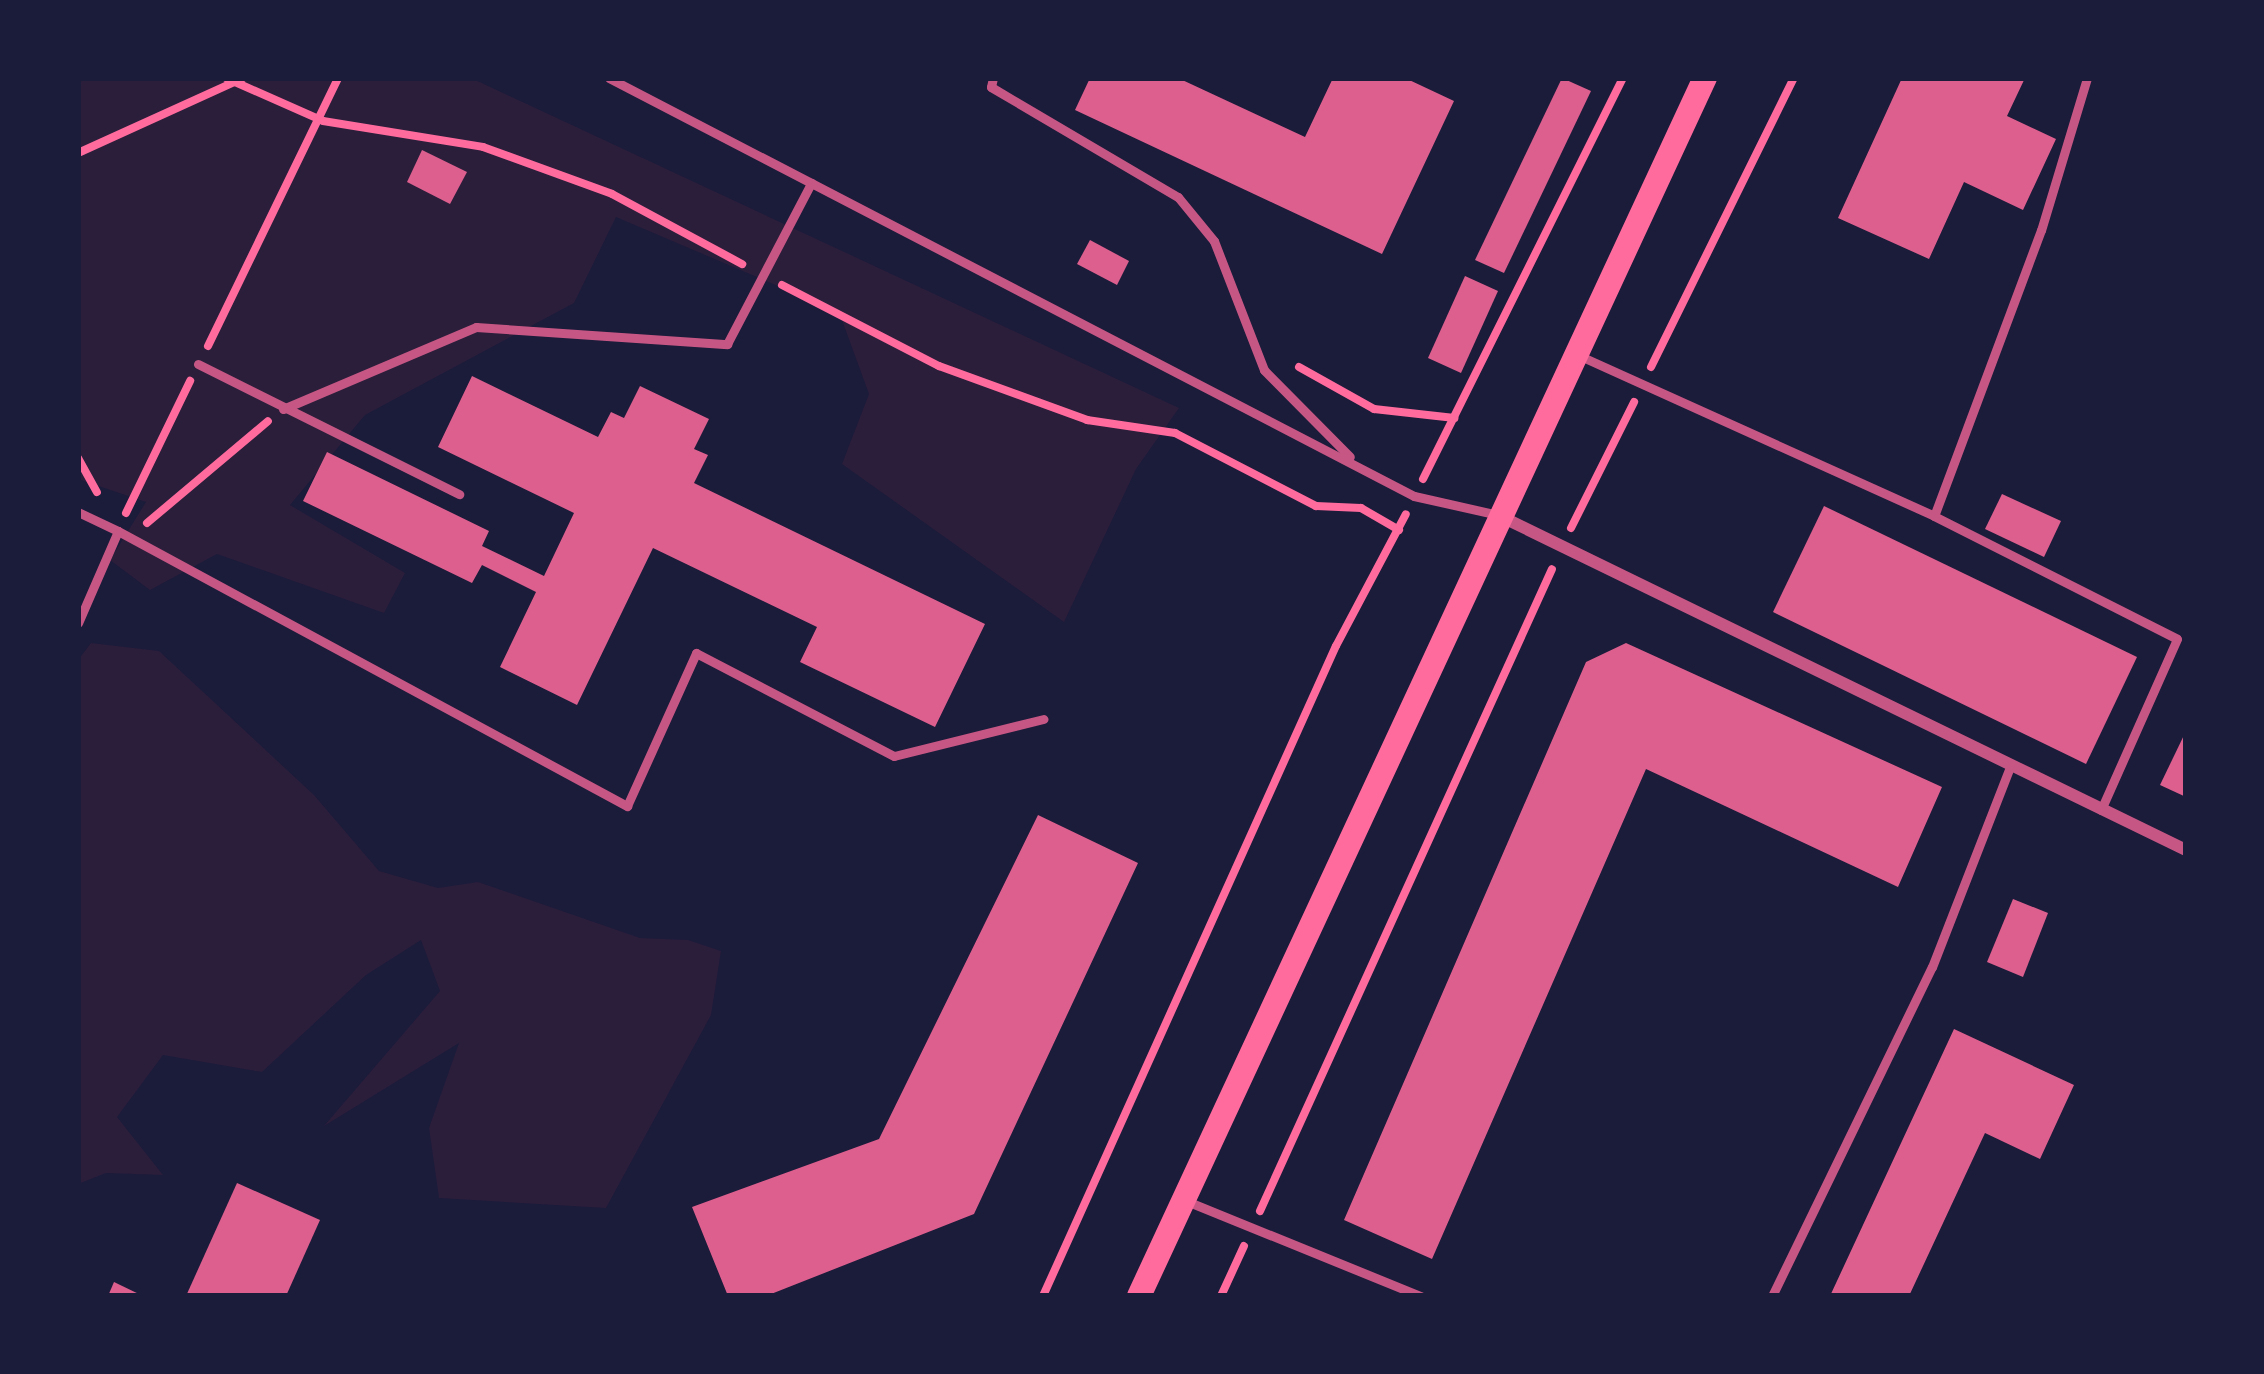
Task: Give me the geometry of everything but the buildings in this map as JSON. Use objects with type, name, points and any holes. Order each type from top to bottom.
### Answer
[{"type":"main road","points":[[1139,1296],[1705,78]]},
{"type":"street","points":[[1498,515],[2009,770],[2186,850]]},
{"type":"lane","points":[[609,78],[1414,496],[1498,515]]},
{"type":"lane","points":[[636,90],[643,78]]},
{"type":"lane","points":[[993,78],[991,86],[1178,197],[1214,241],[1247,339],[1264,370],[1358,465]]},
{"type":"lane","points":[[1934,516],[2041,230],[2087,78]]},
{"type":"lane","points":[[283,409],[476,326],[727,344],[811,183]]},
{"type":"lane","points":[[1575,354],[1934,516],[2177,639],[2101,809]]},
{"type":"lane","points":[[198,364],[459,494]]},
{"type":"lane","points":[[78,512],[131,536],[627,806],[696,653],[894,756],[1044,719]]},
{"type":"lane","points":[[78,623],[118,531]]},
{"type":"lane","points":[[1772,1296],[1932,967],[2009,770]]},
{"type":"lane","points":[[1184,1200],[1421,1296]]},
{"type":"path","points":[[118,531],[322,121],[338,78]]},
{"type":"path","points":[[1043,1296],[1336,646],[1399,530],[1623,78]]},
{"type":"path","points":[[1221,1296],[1561,549],[1794,78]]},
{"type":"path","points":[[78,153],[235,79],[322,121],[483,147],[612,194],[939,365],[1087,420],[1175,433],[1316,506],[1361,508],[1399,530]]},
{"type":"path","points":[[1247,339],[1374,409],[1454,418]]},
{"type":"path","points":[[131,536],[283,409]]},
{"type":"path","points":[[78,458],[118,531]]},
{"type":"shaded area","points":[[78,78],[471,78],[1179,408],[1136,469],[1064,622],[842,464],[869,394],[839,312],[616,217],[574,303],[365,415],[290,505],[405,573],[384,613],[217,554],[150,590],[110,560],[146,502],[78,479]]},
{"type":"shaded area","points":[[91,643],[159,651],[314,795],[379,871],[438,888],[478,882],[640,938],[688,940],[721,951],[711,1015],[606,1208],[439,1198],[429,1128],[459,1043],[324,1126],[440,991],[421,940],[366,975],[262,1072],[163,1055],[117,1117],[163,1175],[106,1173],[78,1184],[78,660]]}]
